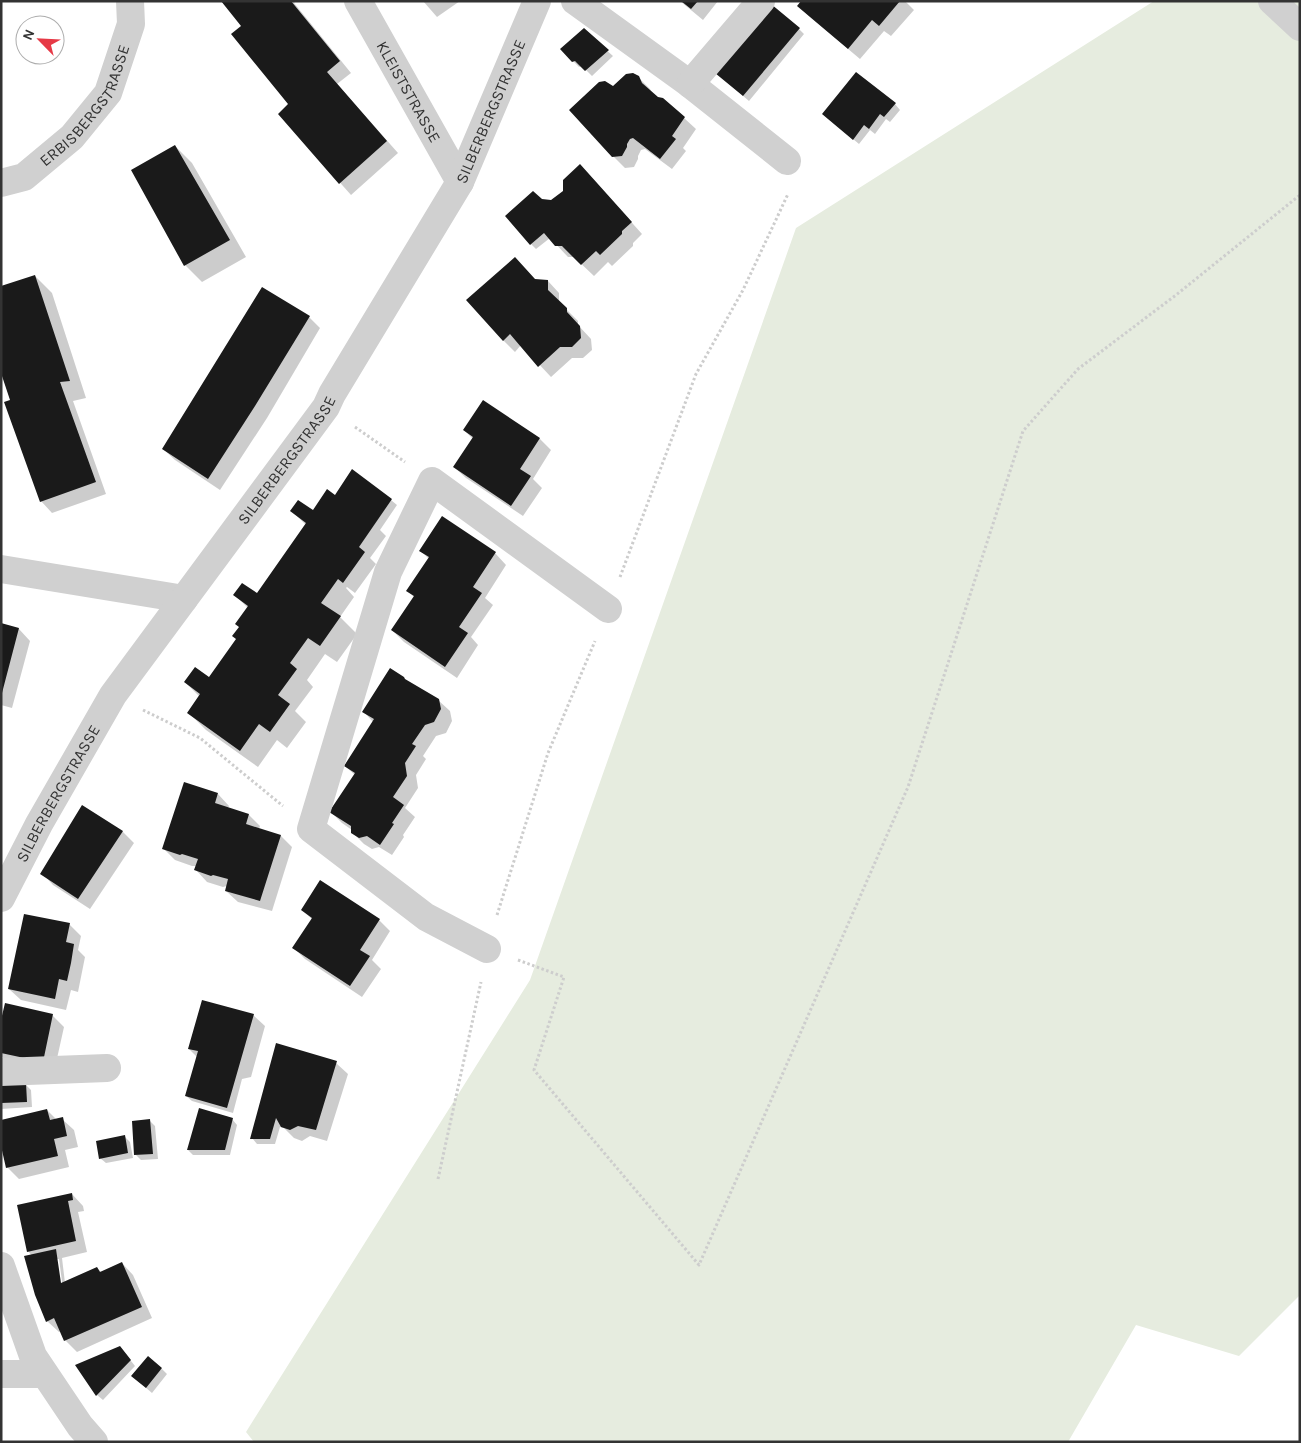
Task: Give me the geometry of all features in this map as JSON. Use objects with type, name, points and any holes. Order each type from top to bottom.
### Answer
[{"type":"street","name":"ERBISBERGSTRASSE","points":[[1,183],[24,177],[72,137],[108,94],[131,24],[130,1]]},
{"type":"street","name":"KLEISTSTRASSE","points":[[358,1],[460,182]]},
{"type":"street","name":"SILBERBERGSTRASSE","points":[[1,898],[39,824],[113,695],[326,407],[460,182],[537,1]]},
{"type":"street","points":[[575,1],[690,84],[787,162]]},
{"type":"street","points":[[690,84],[761,1]]},
{"type":"street","points":[[1272,1],[1300,27]]},
{"type":"street","points":[[487,949],[426,916],[311,829],[388,572],[432,480],[608,609]]},
{"type":"street","points":[[1,569],[184,599]]},
{"type":"street","points":[[1,1072],[107,1068]]},
{"type":"street","points":[[1,1266],[33,1356],[80,1426],[94,1442]]},
{"type":"street","points":[[1,1374],[44,1374]]},
{"type":"path","points":[[438,1179],[487,949],[548,753],[608,609],[696,374],[744,290],[789,193],[787,162]]},
{"type":"path","points":[[487,949],[564,977],[534,1070],[699,1265],[908,787],[1023,431],[1078,369],[1176,295],[1300,195]]},
{"type":"path","points":[[326,407],[432,480]]},
{"type":"path","points":[[113,695],[200,738],[311,829]]},
{"type":"shaded area","points":[[1154,1],[1300,1],[1300,1295],[1239,1356],[1136,1325],[1068,1442],[254,1442],[246,1432],[530,980],[796,228]]},
{"type":"building","points":[[221,1],[291,1],[340,61],[327,72],[387,141],[339,184],[278,114],[288,104],[231,34],[241,26]]},
{"type":"building","points":[[681,1],[698,1],[691,9]]},
{"type":"building","points":[[801,1],[900,1],[879,26],[872,20],[848,49],[797,6]]},
{"type":"building","points":[[771,4],[800,28],[743,96],[715,73]]},
{"type":"building","points":[[584,28],[609,50],[585,71],[575,61],[572,62],[560,49]]},
{"type":"building","points":[[856,72],[896,103],[884,117],[880,114],[869,129],[864,125],[853,140],[822,114]]},
{"type":"building","points":[[633,73],[639,76],[642,83],[658,97],[663,98],[685,117],[672,136],[676,139],[660,159],[633,138],[630,139],[622,156],[612,157],[569,110],[599,82],[605,81],[613,86],[626,74]]},
{"type":"building","points":[[175,145],[230,240],[184,266],[131,170]]},
{"type":"building","points":[[580,164],[632,222],[600,255],[596,251],[581,265],[562,246],[555,246],[544,233],[530,245],[505,216],[533,191],[542,199],[551,200],[563,191],[563,180]]},
{"type":"building","points":[[515,257],[535,279],[548,280],[548,290],[567,308],[567,312],[580,326],[581,338],[572,347],[560,347],[538,367],[510,334],[503,341],[466,300]]},
{"type":"building","points":[[35,275],[70,381],[60,382],[96,482],[40,502],[4,402],[10,400],[1,373],[1,286]]},
{"type":"building","points":[[262,287],[310,316],[208,479],[162,449]]},
{"type":"building","points":[[483,400],[540,438],[520,469],[531,476],[511,506],[453,467],[473,437],[463,430]]},
{"type":"building","points":[[352,469],[392,499],[359,547],[365,552],[343,583],[338,579],[321,603],[341,616],[320,646],[308,638],[290,663],[297,669],[278,695],[290,704],[270,732],[259,724],[240,751],[187,713],[200,694],[184,682],[195,667],[209,677],[236,639],[232,636],[239,627],[235,624],[248,606],[233,595],[242,583],[257,593],[306,523],[290,511],[298,500],[313,510],[327,489],[335,495]]},
{"type":"building","points":[[442,516],[496,552],[473,587],[482,593],[459,627],[468,633],[445,667],[391,630],[414,596],[406,591],[429,557],[419,551]]},
{"type":"building","points":[[1,623],[19,628],[2,693],[1,693]]},
{"type":"building","points":[[390,668],[439,699],[441,709],[434,722],[425,725],[412,744],[416,746],[405,763],[407,776],[393,797],[404,805],[380,845],[367,836],[359,838],[351,833],[351,826],[329,812],[355,773],[344,766],[374,719],[362,712]]},
{"type":"building","points":[[184,782],[218,793],[215,803],[249,814],[246,824],[281,835],[260,901],[225,891],[228,879],[194,870],[198,859],[162,849]]},
{"type":"building","points":[[82,805],[123,831],[78,899],[40,874]]},
{"type":"building","points":[[320,880],[380,919],[360,950],[370,956],[350,986],[292,948],[312,918],[301,910]]},
{"type":"building","points":[[24,914],[70,923],[66,942],[74,944],[71,963],[67,981],[59,979],[55,999],[8,989]]},
{"type":"building","points":[[202,1000],[254,1014],[227,1108],[185,1096],[198,1051],[188,1049]]},
{"type":"building","points":[[5,1003],[53,1014],[43,1062],[1,1053],[1,1020]]},
{"type":"building","points":[[276,1043],[337,1061],[316,1130],[298,1126],[290,1130],[281,1127],[276,1118],[270,1139],[250,1139]]},
{"type":"building","points":[[26,1083],[27,1102],[1,1103],[1,1084]]},
{"type":"building","points":[[199,1108],[233,1118],[225,1150],[187,1150]]},
{"type":"building","points":[[47,1109],[50,1120],[63,1117],[67,1136],[54,1139],[58,1156],[6,1168],[1,1146],[1,1120]]},
{"type":"building","points":[[150,1119],[153,1154],[134,1155],[132,1121]]},
{"type":"building","points":[[125,1135],[128,1153],[99,1159],[96,1141]]},
{"type":"building","points":[[72,1193],[73,1200],[68,1201],[76,1241],[27,1252],[17,1205]]},
{"type":"building","points":[[56,1249],[61,1283],[97,1267],[100,1272],[122,1262],[142,1307],[64,1341],[54,1318],[46,1322],[35,1295],[24,1256]]},
{"type":"building","points":[[120,1346],[131,1360],[96,1396],[75,1365]]},
{"type":"building","points":[[148,1356],[162,1368],[146,1388],[131,1376]]}]
